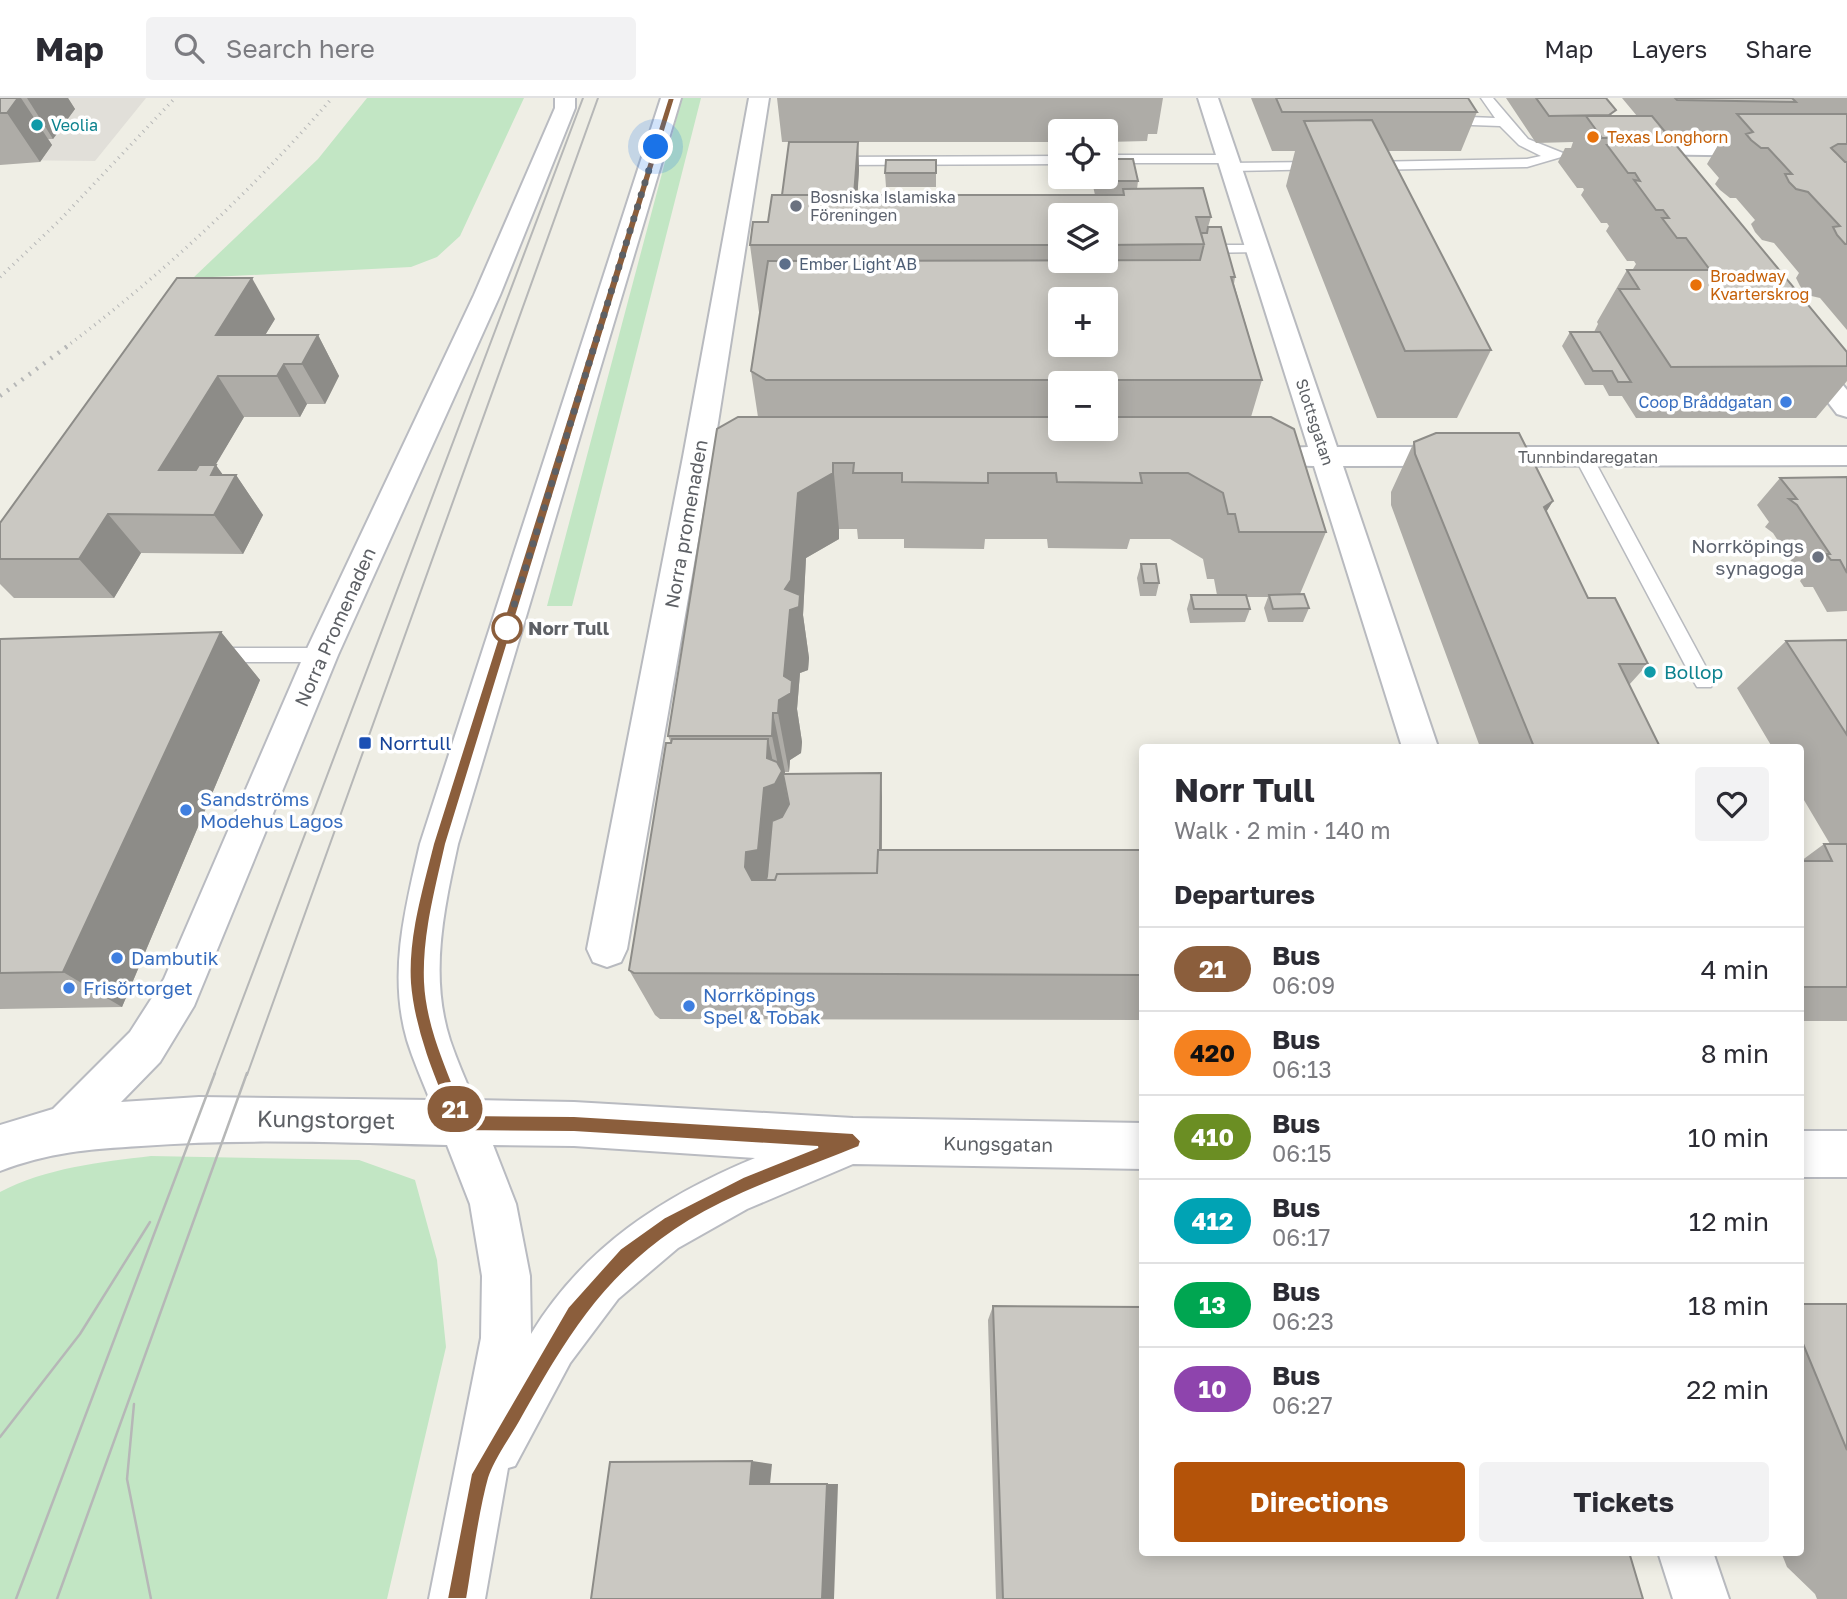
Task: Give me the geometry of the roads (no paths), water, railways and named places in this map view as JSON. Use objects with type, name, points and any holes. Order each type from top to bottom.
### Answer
[{"type":"main road","name":"Norra Promenaden","points":[[64,1129],[145,1047],[179,992],[321,655],[487,295],[565,108],[565,98]]},
{"type":"main road","points":[[457,1599],[506,1338],[506,1276],[493,1204],[428,1039],[418,983],[422,920],[439,844],[671,98]]},
{"type":"main road","name":"Norra promenaden","points":[[607,949],[698,457],[760,98]]},
{"type":"main road","name":"Slottsgatan","points":[[1208,98],[1419,744]]},
{"type":"main road","points":[[1623,129],[1637,154],[1661,177]]},
{"type":"main road","points":[[1637,154],[1847,150]]},
{"type":"main road","points":[[1788,334],[1847,408]]},
{"type":"main road","name":"Tunnbindaregatan","points":[[1229,457],[1847,456]]},
{"type":"main road","points":[[698,457],[796,457]]},
{"type":"main road","name":"Kungstorget","points":[[4,1144],[64,1129],[200,1119],[460,1123]]},
{"type":"main road","name":"Kungsgatan","points":[[460,1123],[574,1124],[853,1141],[1139,1146]]},
{"type":"main road","name":"Kungsgatan","points":[[480,1474],[574,1313],[626,1255],[671,1223],[749,1183],[853,1141]]},
{"type":"main road","points":[[1804,1154],[1847,1154]]},
{"type":"main road","points":[[1686,1556],[1701,1599]]},
{"type":"lane","points":[[1118,159],[1341,166],[1527,163],[1567,155],[1528,148],[1516,139],[1486,98]]},
{"type":"lane","points":[[1424,120],[1504,122]]},
{"type":"lane","points":[[818,161],[1048,160]]},
{"type":"lane","points":[[1175,249],[1257,248]]},
{"type":"lane","points":[[1583,456],[1704,682]]},
{"type":"lane","points":[[188,656],[321,655]]},
{"type":"tram line","points":[[214,1075],[583,98]]},
{"type":"tram line","points":[[247,1075],[598,98]]},
{"type":"tram line","points":[[16,1599],[215,1073]]},
{"type":"tram line","points":[[57,1599],[247,1073]]},
{"type":"tram line","points":[[0,1437],[80,1334],[150,1222]]},
{"type":"tram line","points":[[134,1404],[127,1479],[151,1599]]},
{"type":"railway","points":[[0,277],[58,222],[175,98]]},
{"type":"railway","points":[[66,347],[138,290],[206,230],[270,166],[332,98]]},
{"type":"railway","points":[[0,396],[69,345]]},
{"type":"place","name":"Veolia","points":[[37,125]]},
{"type":"place","name":"Texas Longhorn","points":[[1593,137]]},
{"type":"place","name":"Bosniska Islamiska Föreningen","points":[[796,206]]},
{"type":"place","name":"Ember Light AB","points":[[785,264]]},
{"type":"place","name":"Broadway Kvarterskrog","points":[[1696,285]]},
{"type":"place","name":"Coop Bråddgatan","points":[[1786,402]]},
{"type":"place","name":"Norrköpings synagoga","points":[[1818,557]]},
{"type":"place","name":"Norr Tull","points":[[507,628]]},
{"type":"place","name":"Bollop","points":[[1650,672]]},
{"type":"place","name":"Norrtull","points":[[365,743]]},
{"type":"place","name":"Sandströms Modehus Lagos","points":[[186,810]]},
{"type":"place","name":"Dambutik","points":[[117,958]]},
{"type":"place","name":"Frisörtorget","points":[[69,988]]},
{"type":"place","name":"Norrköpings Spel & Tobak","points":[[689,1006]]}]
